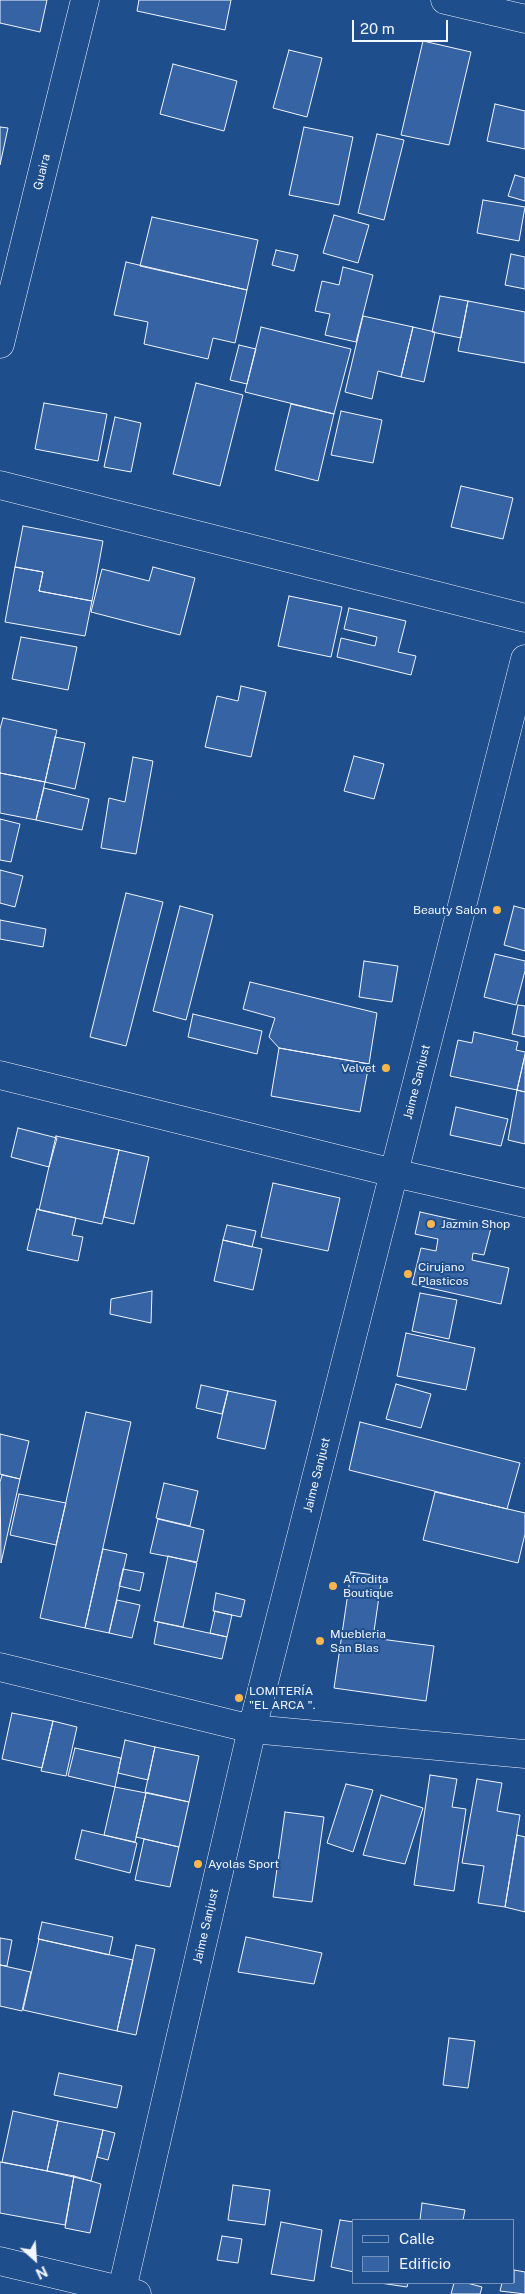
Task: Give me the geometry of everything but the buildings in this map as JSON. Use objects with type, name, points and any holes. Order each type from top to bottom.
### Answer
[{"type":"street","name":"Guaira","points":[[0,344],[85,0]]},
{"type":"street","points":[[445,0],[525,19]]},
{"type":"street","points":[[0,485],[525,618]]},
{"type":"street","name":"Jaime Sanjust","points":[[127,2293],[252,1729],[525,659]]},
{"type":"street","points":[[0,1075],[394,1174],[525,1203]]},
{"type":"street","points":[[0,1667],[252,1729],[525,1754]]},
{"type":"street","points":[[0,2261],[127,2293]]},
{"type":"place","name":"Beauty Salon","points":[[497,910]]},
{"type":"place","name":"Velvet","points":[[386,1068]]},
{"type":"place","name":"Jazmin Shop","points":[[431,1224]]},
{"type":"place","name":"Cirujano Plasticos","points":[[408,1274]]},
{"type":"place","name":"Afrodita Boutique","points":[[333,1586]]},
{"type":"place","name":"Muebleria San Blas","points":[[320,1641]]},
{"type":"place","name":"LOMITERÍA \"EL ARCA \".","points":[[239,1698]]},
{"type":"place","name":"Ayolas Sport","points":[[198,1864]]}]
